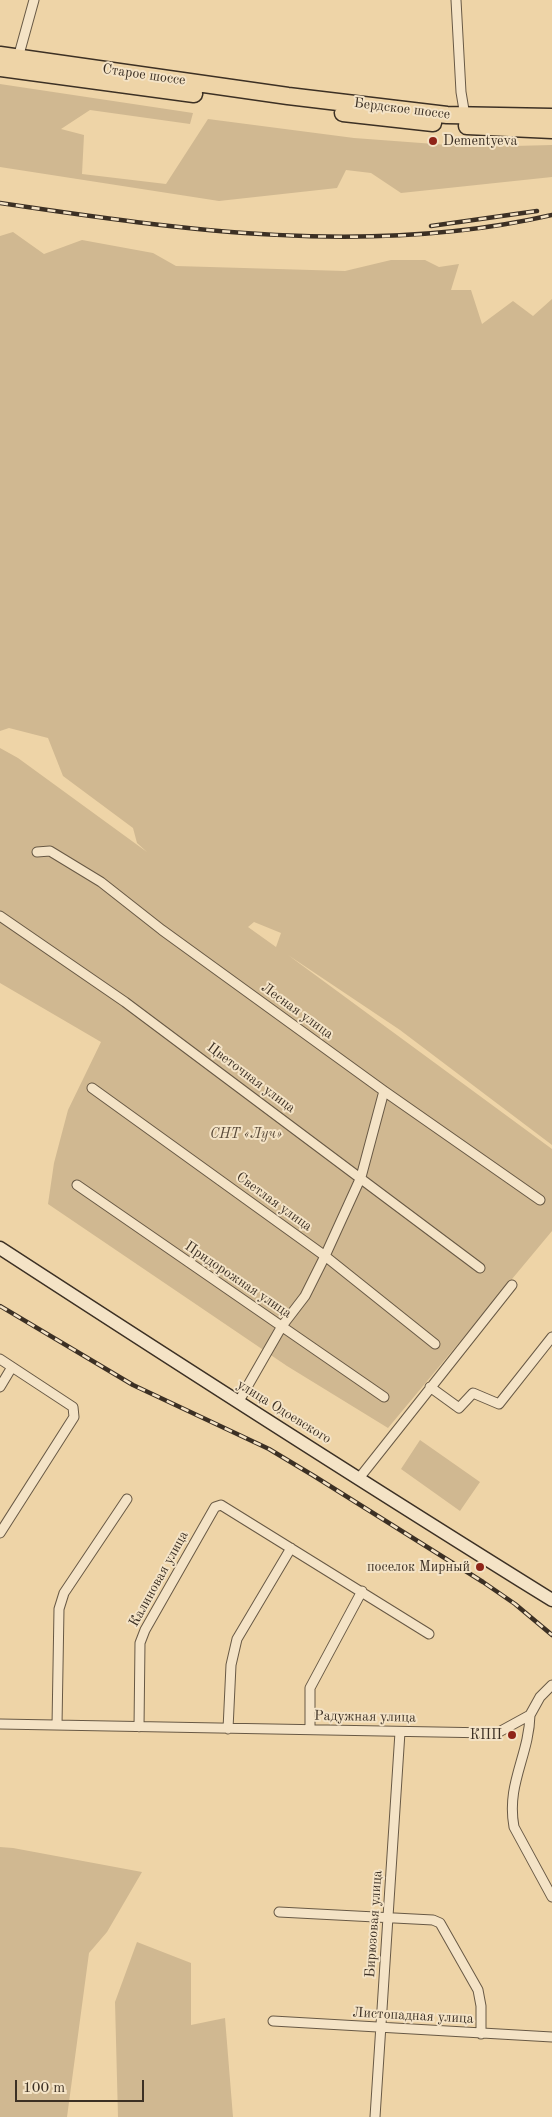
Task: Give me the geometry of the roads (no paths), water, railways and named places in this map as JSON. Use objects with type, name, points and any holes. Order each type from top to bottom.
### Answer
[{"type":"highway","name":"Старое шоссе","points":[[0,55],[288,101]]},
{"type":"highway","name":"Старое шоссе","points":[[0,68],[288,101]]},
{"type":"highway","name":"Бердское шоссе","points":[[288,101],[458,120],[552,117]]},
{"type":"highway","points":[[458,120],[552,130]]},
{"type":"street","points":[[18,58],[34,0]]},
{"type":"street","points":[[456,0],[461,92],[458,120]]},
{"type":"street","name":"Лесная улица","points":[[37,852],[50,851],[101,882],[162,930],[384,1091],[540,1200]]},
{"type":"street","name":"Цветочная улица","points":[[0,916],[125,1002],[480,1268]]},
{"type":"street","name":"Светлая улица","points":[[92,1088],[325,1256],[435,1344]]},
{"type":"street","points":[[239,1401],[282,1326],[305,1296],[325,1256],[361,1177],[384,1091]]},
{"type":"street","name":"Придорожная улица","points":[[77,1185],[384,1397]]},
{"type":"street","name":"улица Одоевского","points":[[0,1248],[144,1343],[360,1477],[552,1600]]},
{"type":"street","points":[[360,1477],[512,1285]]},
{"type":"street","points":[[430,1387],[459,1408],[473,1394],[499,1404],[552,1337]]},
{"type":"street","points":[[0,1359],[73,1407],[74,1417],[0,1533]]},
{"type":"street","points":[[0,1386],[12,1367]]},
{"type":"street","points":[[57,1725],[59,1609],[64,1593],[127,1499]]},
{"type":"street","name":"Калиновая улица","points":[[138,1727],[140,1644],[145,1630],[215,1507],[220,1506],[291,1548]]},
{"type":"street","points":[[228,1729],[231,1665],[237,1639],[291,1548],[429,1634]]},
{"type":"street","points":[[310,1729],[310,1688],[362,1591]]},
{"type":"street","points":[[552,1685],[540,1697],[530,1715],[530,1737],[516,1776],[511,1805],[514,1827],[552,1897]]},
{"type":"street","name":"Радужная улица","points":[[0,1724],[491,1733],[499,1732],[530,1715]]},
{"type":"street","name":"Бирюзовая улица","points":[[375,2117],[400,1732]]},
{"type":"street","points":[[279,1912],[433,1920],[440,1923],[478,1990],[482,2006],[481,2034]]},
{"type":"street","name":"Листопадная улица","points":[[273,2021],[552,2037]]},
{"type":"railway","points":[[0,203],[207,230],[345,237],[415,235],[483,228],[552,215]]},
{"type":"railway","points":[[431,226],[537,211]]},
{"type":"railway","points":[[0,1306],[133,1385],[269,1449],[483,1582],[515,1604],[552,1635]]},
{"type":"place","name":"Dementyeva","points":[[433,141]]},
{"type":"place","name":"поселок Мирный","points":[[480,1567]]},
{"type":"place","name":"КПП","points":[[512,1735]]},
{"type":"park label","name":"СНТ «Луч»","points":[[246,1134]]}]
